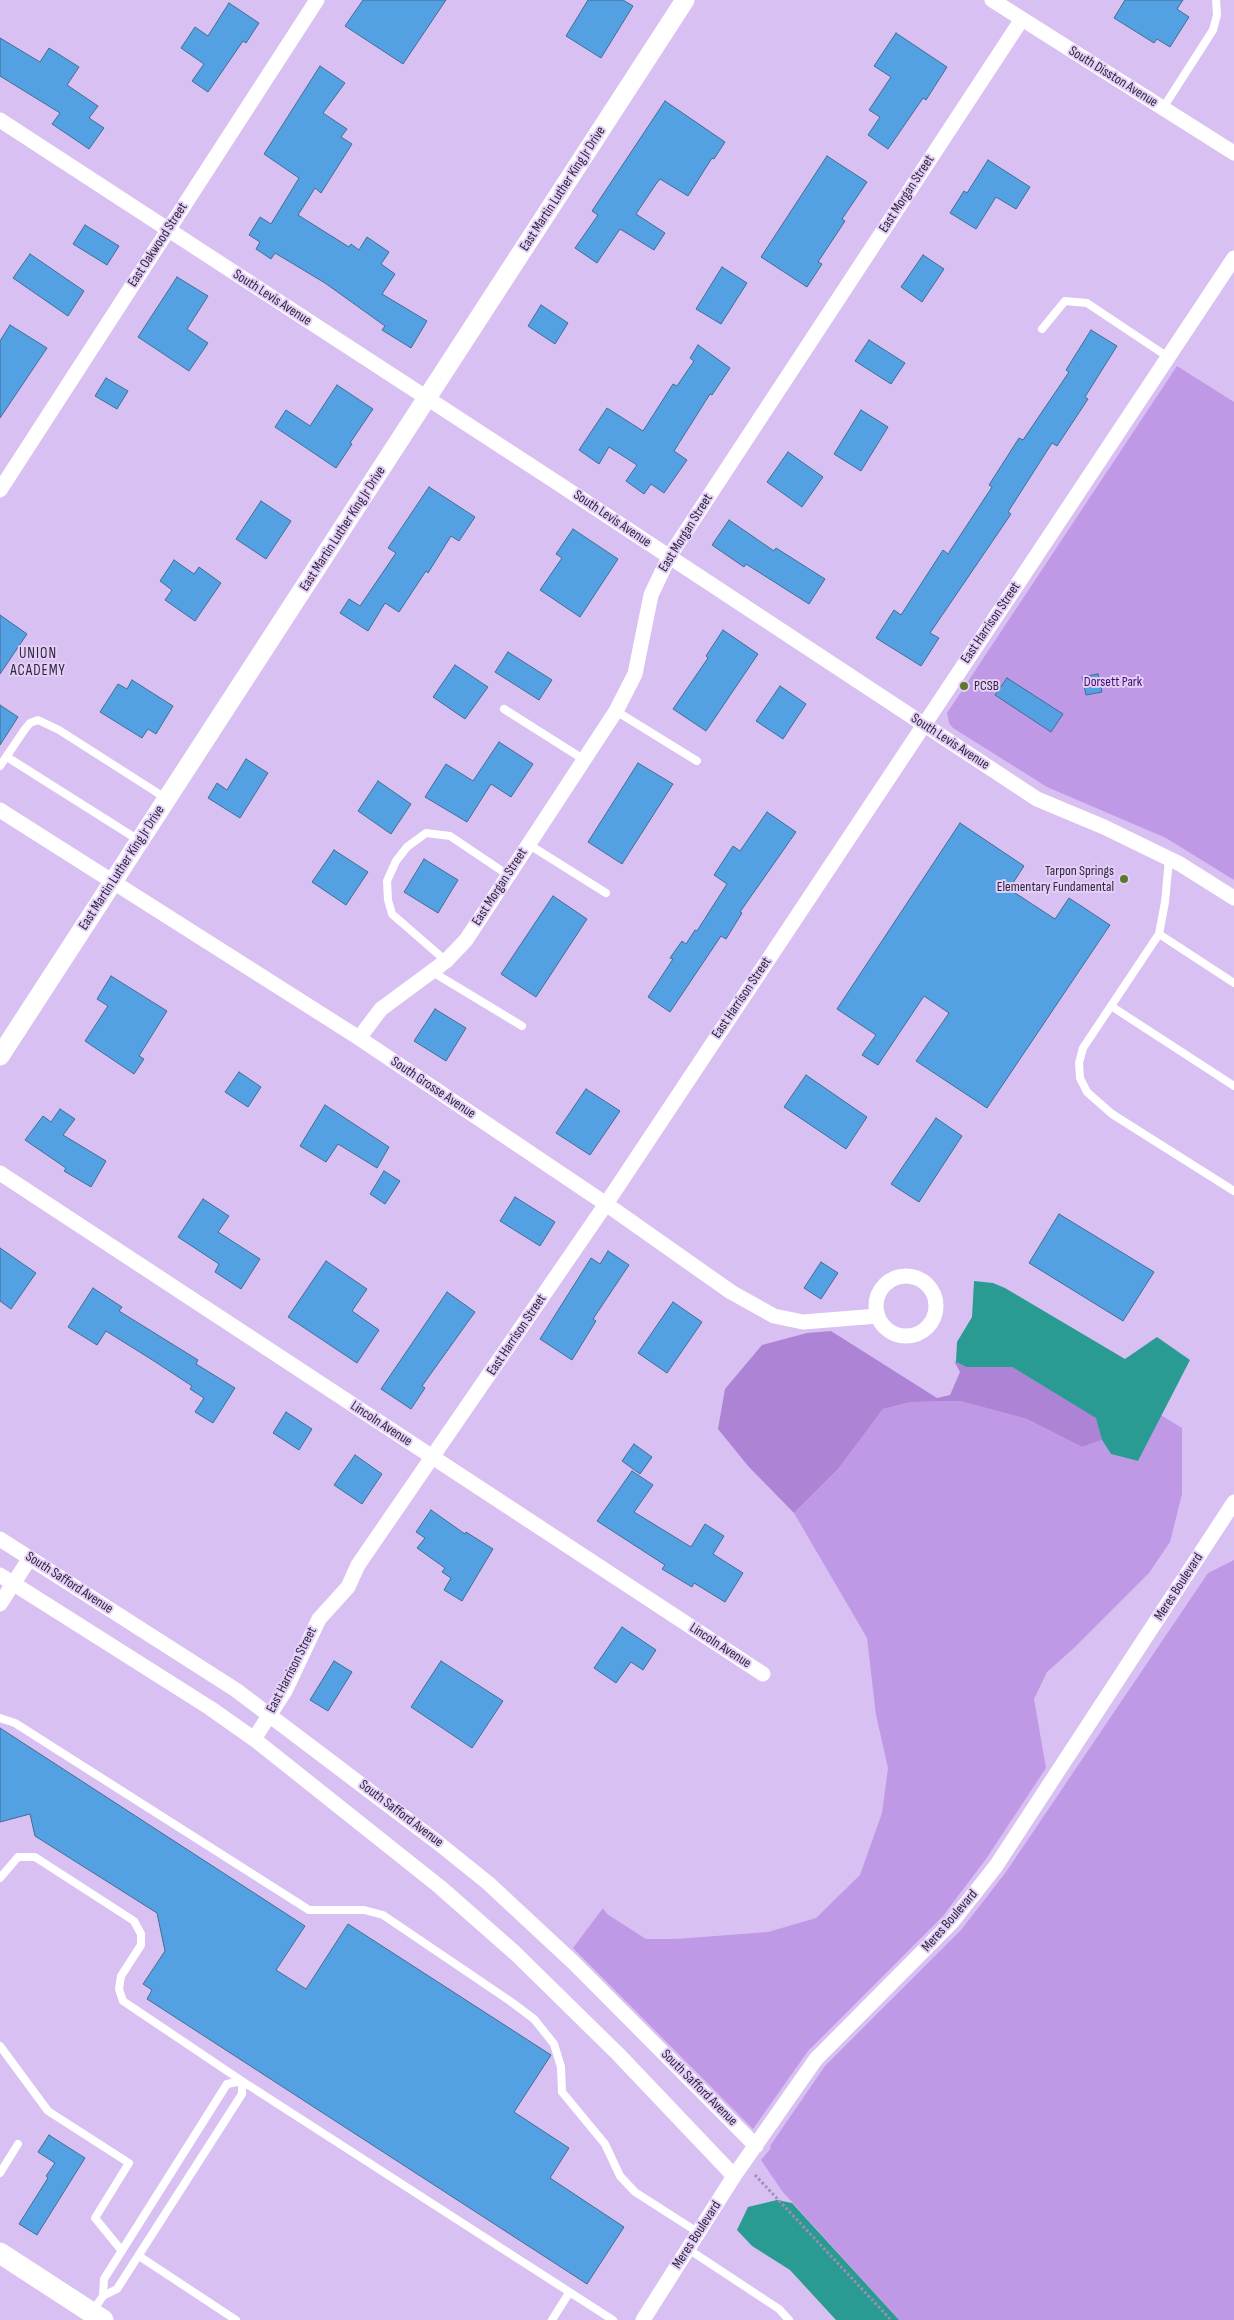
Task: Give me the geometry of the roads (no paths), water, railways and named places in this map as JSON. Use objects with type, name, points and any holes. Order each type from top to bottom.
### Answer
[{"type":"main road","points":[[0,2253],[99,2310]]},
{"type":"street","name":"East Oakwood Street","points":[[0,490],[317,0]]},
{"type":"street","name":"East Martin Luther King Jr Drive","points":[[0,1056],[428,399],[685,0]]},
{"type":"street","name":"South Disston Avenue","points":[[992,0],[1234,153]]},
{"type":"street","name":"East Morgan Street","points":[[359,1038],[381,1009],[446,961],[466,940],[616,711],[635,674],[651,595],[669,557],[1022,19]]},
{"type":"street","name":"South Levis Avenue","points":[[0,120],[1037,799],[1104,827],[1169,859],[1194,872],[1234,898]]},
{"type":"street","name":"East Harrison Street","points":[[254,1739],[285,1691],[319,1619],[348,1587],[358,1565],[606,1204],[1234,258]]},
{"type":"street","name":"South Grosse Avenue","points":[[0,810],[359,1038],[606,1204],[731,1292],[774,1316],[803,1322],[878,1316]]},
{"type":"street","name":"Lincoln Avenue","points":[[0,1173],[763,1674]]},
{"type":"street","points":[[900,1276],[921,1279],[934,1294],[936,1304],[932,1322],[917,1334],[908,1336],[890,1331],[878,1316],[877,1296],[890,1280],[900,1276]]},
{"type":"street","name":"Meres Boulevard","points":[[643,2320],[734,2176],[816,2059],[951,1923],[996,1866],[1234,1502]]},
{"type":"street","name":"South Safford Avenue","points":[[0,1539],[236,1690],[488,1883],[574,1963],[756,2146]]},
{"type":"street","points":[[0,1604],[30,1558]]},
{"type":"street","points":[[0,1575],[210,1708],[254,1739],[440,1887],[514,1953],[618,2054],[734,2176]]},
{"type":"lane","points":[[1163,108],[1213,30],[1217,15],[1216,0]]},
{"type":"lane","points":[[1042,329],[1065,301],[1087,303],[1168,357]]},
{"type":"lane","points":[[504,709],[583,760]]},
{"type":"lane","points":[[616,711],[697,761]]},
{"type":"lane","points":[[0,766],[25,728],[30,723],[38,720],[59,730],[167,799]]},
{"type":"lane","points":[[6,757],[140,841]]},
{"type":"lane","points":[[446,961],[392,914],[388,900],[387,881],[396,861],[407,847],[426,833],[450,836],[508,875]]},
{"type":"lane","points":[[528,844],[606,892]]},
{"type":"lane","points":[[1169,859],[1165,902],[1158,934],[1083,1048],[1079,1064],[1080,1078],[1086,1092],[1112,1114],[1234,1190]]},
{"type":"lane","points":[[1158,934],[1234,983]]},
{"type":"lane","points":[[431,972],[522,1026]]},
{"type":"lane","points":[[1111,1006],[1234,1086]]},
{"type":"lane","points":[[0,1718],[15,1723],[310,1910],[364,1910],[383,1914],[510,2001],[534,2020],[554,2044],[561,2067],[562,2092],[605,2144],[620,2176],[634,2192],[699,2233]]},
{"type":"lane","points":[[0,1878],[18,1857],[35,1857],[134,1921],[141,1934],[141,1945],[121,1976],[119,1989],[123,2001],[242,2081],[613,2320]]},
{"type":"lane","points":[[0,2046],[48,2111],[129,2163],[95,2218],[122,2250]]},
{"type":"lane","points":[[99,2310],[104,2279],[122,2250],[227,2084],[242,2081]]},
{"type":"lane","points":[[99,2310],[117,2290],[242,2094],[242,2081]]},
{"type":"lane","points":[[0,2173],[18,2144]]},
{"type":"lane","points":[[688,2249],[779,2310],[790,2320]]},
{"type":"lane","points":[[139,2256],[236,2320]]},
{"type":"lane","points":[[552,2320],[569,2293]]},
{"type":"place","name":"PCSB","points":[[964,686]]},
{"type":"place","name":"Tarpon Springs Elementary Fundamental","points":[[1124,879]]},
{"type":"district","name":"UNION ACADEMY","points":[[38,662]]},
{"type":"park label","name":"Dorsett Park","points":[[1113,682]]}]
